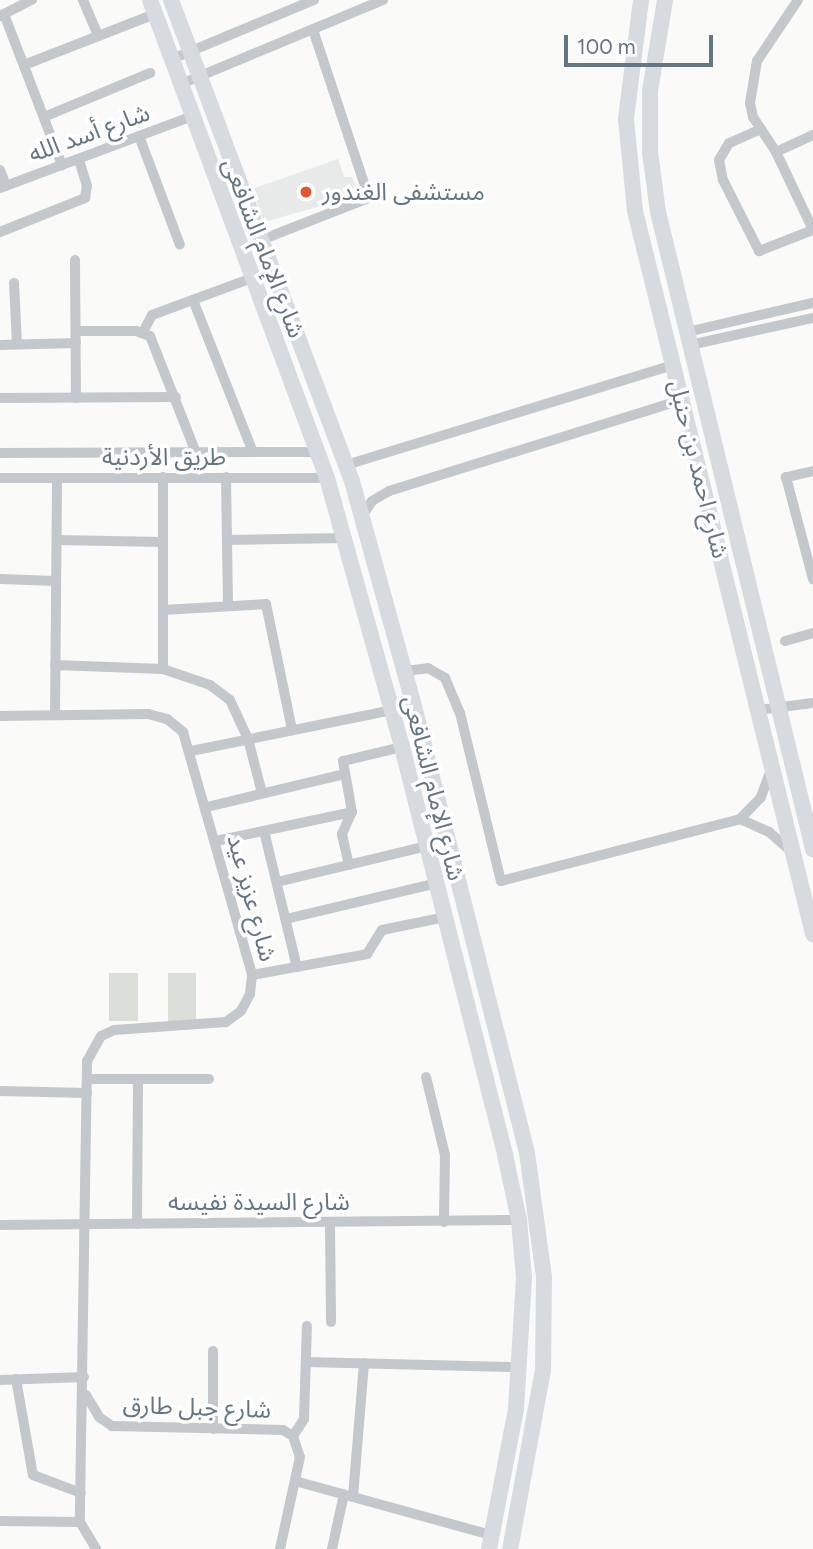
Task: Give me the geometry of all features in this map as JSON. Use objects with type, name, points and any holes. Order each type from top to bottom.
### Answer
[{"type":"street","points":[[32,0],[2,15],[62,165]]},
{"type":"street","points":[[83,0],[98,36]]},
{"type":"street","name":"شارع الإمام الشافعى","points":[[171,0],[346,465],[362,516],[405,671],[527,1153],[540,1231],[543,1370],[510,1549]]},
{"type":"street","points":[[172,59],[314,0]]},
{"type":"street","points":[[181,84],[383,0]]},
{"type":"street","name":"شارع احمد بن حنبل","points":[[641,0],[627,88],[627,149],[635,211],[813,934]]},
{"type":"street","name":"شارع احمد بن حنبل","points":[[665,0],[652,71],[650,149],[658,212],[813,849]]},
{"type":"street","points":[[761,129],[722,151],[719,160],[723,180],[759,251],[813,230],[750,103],[752,75],[798,0]]},
{"type":"street","points":[[24,65],[98,36],[153,7]]},
{"type":"street","name":"شارع الإمام الشافعى","points":[[153,7],[327,478],[402,747],[519,1220],[524,1278],[516,1409],[490,1542]]},
{"type":"street","points":[[261,240],[369,198],[313,30]]},
{"type":"street","points":[[44,117],[150,73]]},
{"type":"street","name":"شارع أسد الله","points":[[3,187],[193,117]]},
{"type":"street","points":[[776,152],[813,135]]},
{"type":"street","points":[[139,136],[180,245]]},
{"type":"street","points":[[627,149],[650,149]]},
{"type":"street","points":[[0,232],[85,198],[87,186],[79,159]]},
{"type":"street","points":[[0,170],[3,187]]},
{"type":"street","points":[[75,260],[76,398]]},
{"type":"street","points":[[143,332],[152,315],[252,278]]},
{"type":"street","points":[[14,284],[18,344]]},
{"type":"street","points":[[193,300],[253,452]]},
{"type":"street","points":[[689,339],[813,303]]},
{"type":"street","points":[[689,339],[813,318]]},
{"type":"street","points":[[0,345],[143,332],[155,342],[197,453]]},
{"type":"street","points":[[346,465],[674,365]]},
{"type":"street","points":[[0,398],[176,397]]},
{"type":"street","points":[[362,516],[372,500],[389,491],[682,400]]},
{"type":"street","name":"طريق الأردنية","points":[[0,453],[318,452]]},
{"type":"street","points":[[813,471],[786,477],[813,579]]},
{"type":"street","points":[[163,477],[163,669]]},
{"type":"street","points":[[226,477],[228,605]]},
{"type":"street","name":"طريق الأردنية","points":[[0,478],[327,478]]},
{"type":"street","points":[[55,715],[57,478]]},
{"type":"street","points":[[227,540],[344,538]]},
{"type":"street","points":[[57,540],[163,542]]},
{"type":"street","points":[[0,579],[56,580]]},
{"type":"street","points":[[163,610],[266,604],[292,730]]},
{"type":"street","points":[[785,641],[813,633]]},
{"type":"street","points":[[55,664],[163,669],[211,685],[230,700],[248,739],[262,793]]},
{"type":"street","points":[[405,671],[428,668],[445,678],[460,713],[501,881],[740,819],[761,797],[771,768]]},
{"type":"street","points":[[758,710],[813,703]]},
{"type":"street","points":[[191,751],[392,710]]},
{"type":"street","name":"شارع عزيز عيد","points":[[0,716],[148,713],[167,719],[183,732],[207,807],[252,975],[250,994],[241,1010],[226,1022],[114,1030],[101,1036],[91,1047],[87,1079],[88,1224],[80,1522]]},
{"type":"street","points":[[349,865],[342,834],[352,812],[344,774],[345,760],[402,747]]},
{"type":"street","points":[[207,807],[344,774]]},
{"type":"street","points":[[216,841],[352,812]]},
{"type":"street","points":[[740,819],[769,832],[793,853]]},
{"type":"street","points":[[264,831],[297,967]]},
{"type":"street","points":[[277,882],[427,846]]},
{"type":"street","points":[[432,864],[451,859]]},
{"type":"street","points":[[286,919],[437,883]]},
{"type":"street","points":[[252,975],[367,954],[382,930],[445,916]]},
{"type":"street","points":[[426,1077],[445,1155],[444,1222]]},
{"type":"street","points":[[87,1079],[209,1079]]},
{"type":"street","points":[[137,1224],[138,1079]]},
{"type":"street","points":[[0,1091],[87,1093]]},
{"type":"street","name":"شارع السيدة نفيسه","points":[[0,1224],[519,1220]]},
{"type":"street","points":[[330,1223],[331,1322]]},
{"type":"street","points":[[293,1436],[303,1426],[307,1326]]},
{"type":"street","points":[[213,1350],[213,1429]]},
{"type":"street","points":[[306,1362],[517,1367]]},
{"type":"street","points":[[332,1549],[349,1496],[364,1363]]},
{"type":"street","points":[[0,1380],[84,1377]]},
{"type":"street","points":[[16,1379],[33,1475],[81,1493]]},
{"type":"street","name":"شارع جبل طارق","points":[[84,1390],[90,1404],[112,1426],[283,1430],[293,1436],[300,1457],[280,1549]]},
{"type":"street","points":[[295,1481],[490,1542]]},
{"type":"street","points":[[0,1521],[80,1522],[96,1549]]},
{"type":"shaded area","name":"مستشفى الغندور","points":[[338,159],[344,177],[352,177],[360,195],[264,222],[252,189]]},
{"type":"shaded area","points":[[109,973],[138,973],[138,1021],[109,1021]]},
{"type":"shaded area","points":[[168,973],[196,973],[196,1021],[168,1021]]},
{"type":"place","name":"مستشفى الغندور","points":[[306,192]]}]
